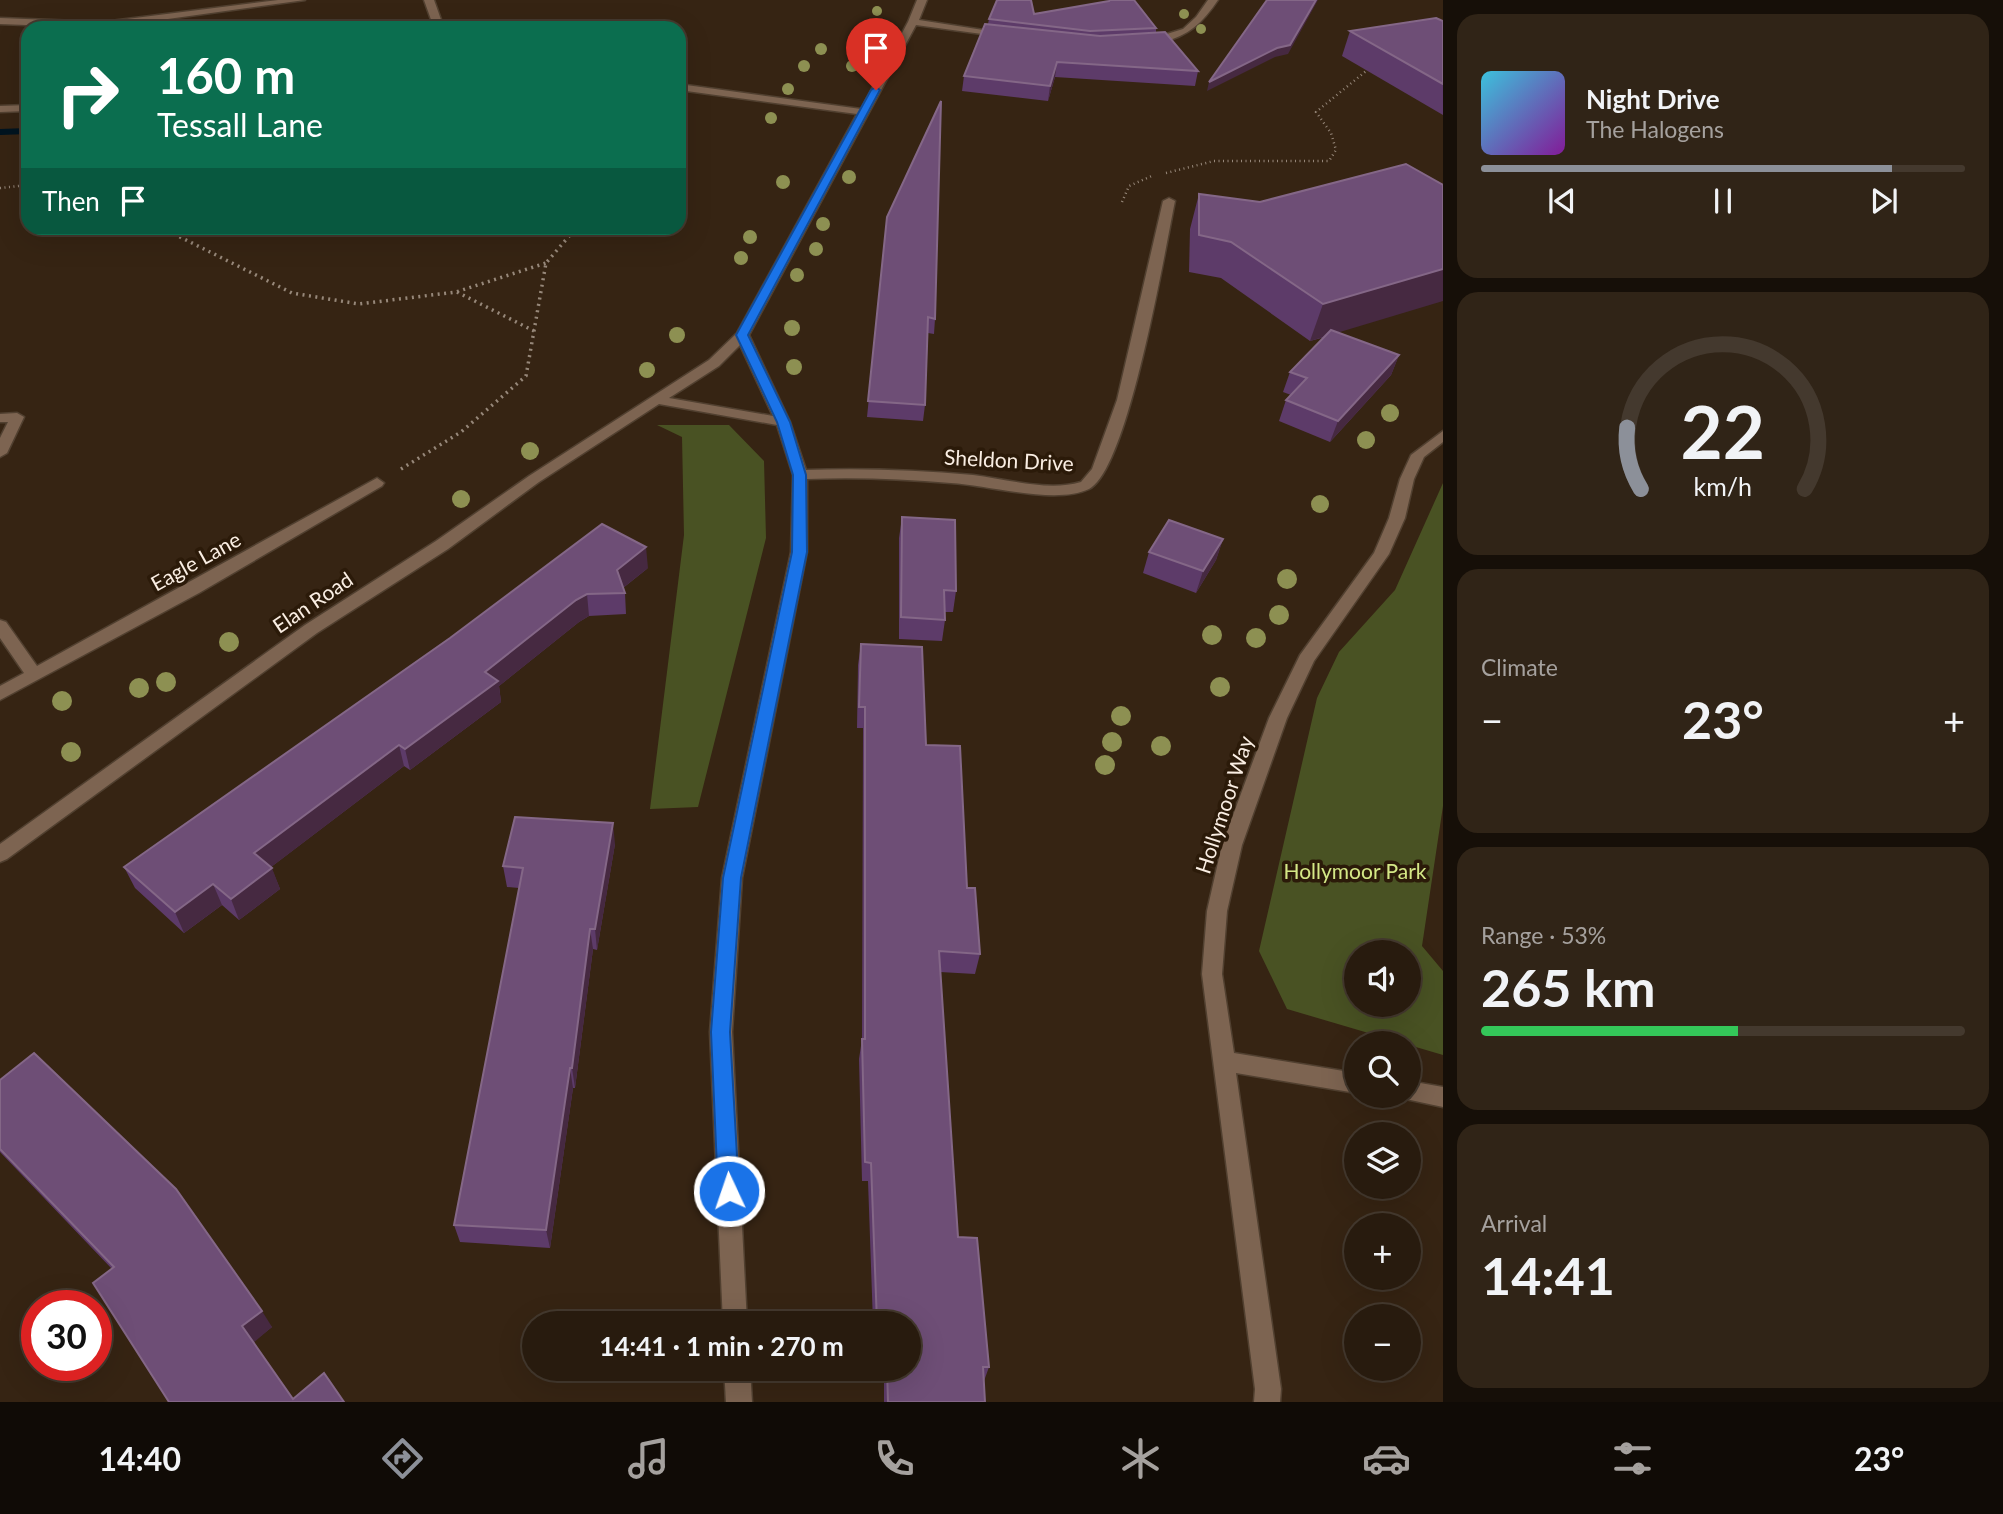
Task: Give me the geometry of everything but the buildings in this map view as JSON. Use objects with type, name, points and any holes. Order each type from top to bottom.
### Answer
[{"type":"street","points":[[138,21],[233,5],[300,0]]},
{"type":"street","points":[[429,0],[436,21]]},
{"type":"street","name":"Elan Road","points":[[0,854],[311,629],[442,545],[534,479],[714,363],[742,335],[913,22],[922,0]]},
{"type":"street","points":[[1139,43],[1182,35],[1198,23],[1213,0]]},
{"type":"street","points":[[0,20],[21,21]]},
{"type":"street","points":[[913,22],[1019,36]]},
{"type":"street","points":[[686,88],[863,112]]},
{"type":"street","points":[[0,109],[21,108]]},
{"type":"street","name":"Sheldon Drive","points":[[800,475],[871,473],[1056,489],[1075,489],[1088,485],[1119,420],[1169,201]]},
{"type":"street","points":[[734,1311],[722,1019],[732,878],[799,552],[800,475],[783,422],[742,335]]},
{"type":"street","points":[[658,400],[783,422]]},
{"type":"street","points":[[0,418],[18,417],[0,453]]},
{"type":"street","name":"Hollymoor Way","points":[[1267,1402],[1268,1389],[1226,1062],[1212,974],[1217,911],[1232,845],[1248,793],[1278,718],[1306,659],[1381,554],[1397,518],[1407,479],[1418,455],[1443,435]]},
{"type":"street","name":"Eagle Lane","points":[[0,694],[193,589],[377,483]]},
{"type":"street","points":[[0,626],[34,674]]},
{"type":"street","points":[[1226,1062],[1344,1081]]},
{"type":"street","points":[[1421,1093],[1443,1097]]},
{"type":"street","points":[[738,1381],[739,1402]]},
{"type":"path","points":[[1122,202],[1129,186],[1148,177],[1214,161],[1329,161],[1336,150],[1331,133],[1316,112],[1380,60]]},
{"type":"path","points":[[0,188],[21,186]]},
{"type":"path","points":[[176,235],[292,293],[359,304],[456,292],[546,263]]},
{"type":"path","points":[[377,483],[461,432],[526,376],[546,263],[570,235]]},
{"type":"path","points":[[456,292],[534,331]]},
{"type":"green space","points":[[657,425],[729,425],[764,461],[766,538],[698,807],[650,809],[684,535],[682,437]]},
{"type":"green space","name":"Hollymoor Park","points":[[1443,483],[1443,806],[1422,946],[1443,971],[1443,1055],[1421,1049],[1421,1031],[1362,1031],[1287,1009],[1259,951],[1317,698],[1339,652],[1395,590]]},
{"type":"waterway","points":[[0,132],[21,131]]},
{"type":"route","points":[[729,1191],[721,1032],[732,878],[799,552],[800,475],[783,422],[742,335],[876,90]]}]
